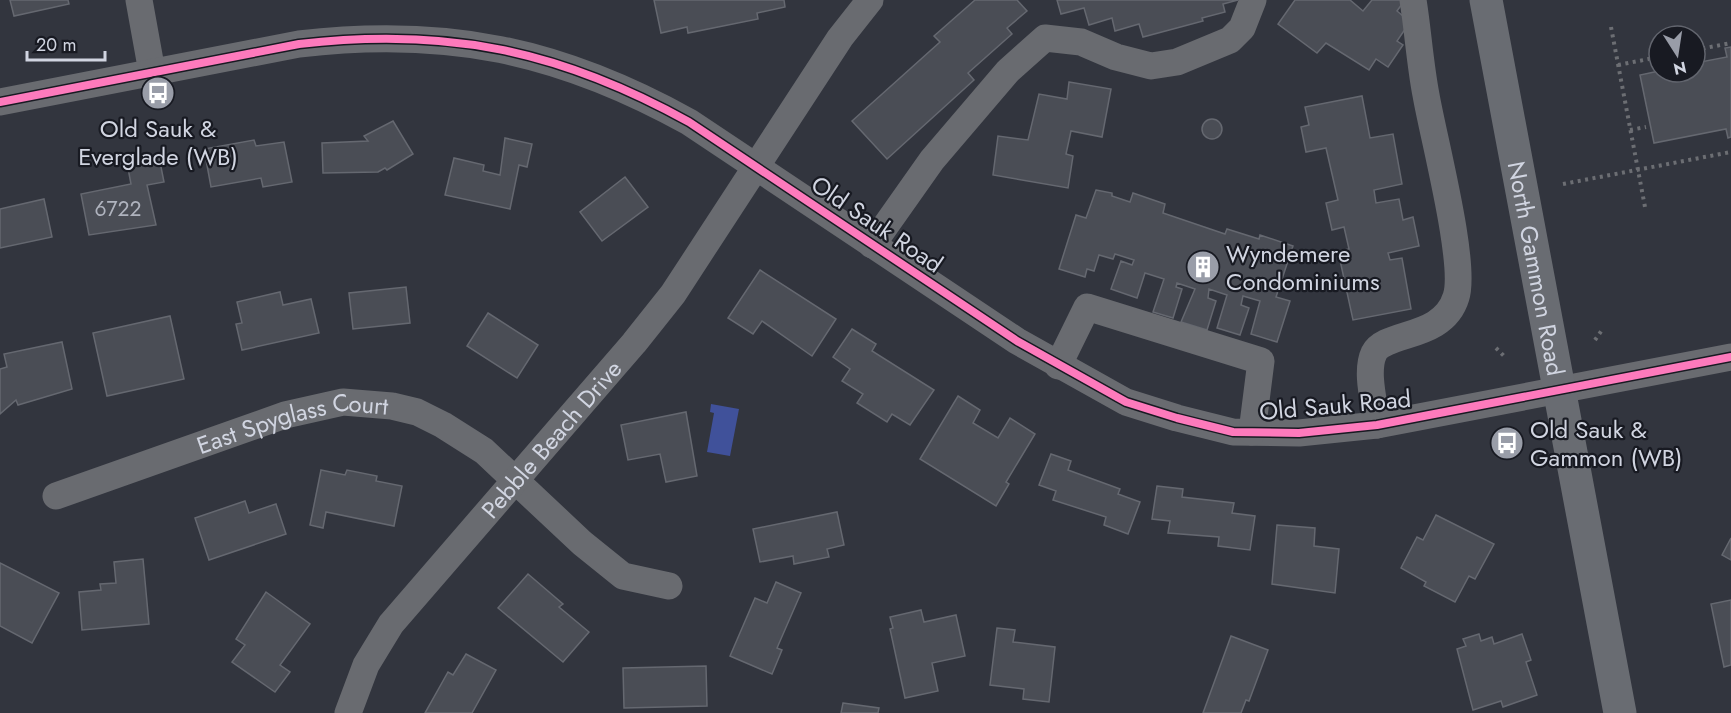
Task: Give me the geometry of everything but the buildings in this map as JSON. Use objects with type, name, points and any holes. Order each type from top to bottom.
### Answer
[{"type":"main road","name":"North Gammon Road","points":[[1486,0],[1620,713]]},
{"type":"street","points":[[139,0],[152,72]]},
{"type":"street","name":"Pebble Beach Drive","points":[[348,713],[366,665],[391,624],[673,294],[840,38],[870,0]]},
{"type":"street","points":[[872,245],[932,160],[1008,71],[1045,38],[1081,42],[1116,57],[1151,66],[1178,62],[1230,39],[1242,28],[1253,0]]},
{"type":"street","points":[[1377,425],[1371,372],[1373,354],[1380,346],[1423,332],[1444,317],[1457,296],[1458,262],[1425,93],[1413,0]]},
{"type":"street","name":"Old Sauk Road","points":[[0,102],[332,40],[375,37],[460,43],[525,54],[586,72],[640,95],[689,122],[1017,342],[1058,366],[1126,402],[1233,432],[1299,433],[1377,425],[1559,392],[1731,357]]},
{"type":"street","points":[[1058,366],[1087,308],[1261,361],[1252,432]]},
{"type":"street","name":"East Spyglass Court","points":[[56,496],[285,415],[343,402],[392,406],[417,412],[443,425],[484,451],[582,543],[623,576],[669,586]]},
{"type":"path","points":[[1611,27],[1645,207]]},
{"type":"path","points":[[1707,47],[1731,43]]},
{"type":"path","points":[[1618,65],[1647,59]]},
{"type":"path","points":[[1630,130],[1646,127]]},
{"type":"path","points":[[1563,184],[1731,152]]},
{"type":"path","points":[[1595,339],[1602,330]]},
{"type":"path","points":[[1496,348],[1506,358]]},
{"type":"path","points":[[1612,425],[1621,434]]},
{"type":"path","points":[[1516,453],[1524,442]]},
{"type":"water","points":[[711,404],[739,409],[730,456],[707,452],[714,413],[710,412]]},
{"type":"cycle path","points":[[0,102],[299,44],[404,39],[453,42],[547,61],[594,77],[641,97],[689,122],[1017,341],[1126,402],[1233,432],[1299,433],[1377,425],[1731,357]]},
{"type":"place","name":"Old Sauk & Everglade (WB)","points":[[158,93]]},
{"type":"place","name":"Wyndemere Condominiums","points":[[1203,267]]},
{"type":"place","name":"Old Sauk & Gammon (WB)","points":[[1507,443]]}]
